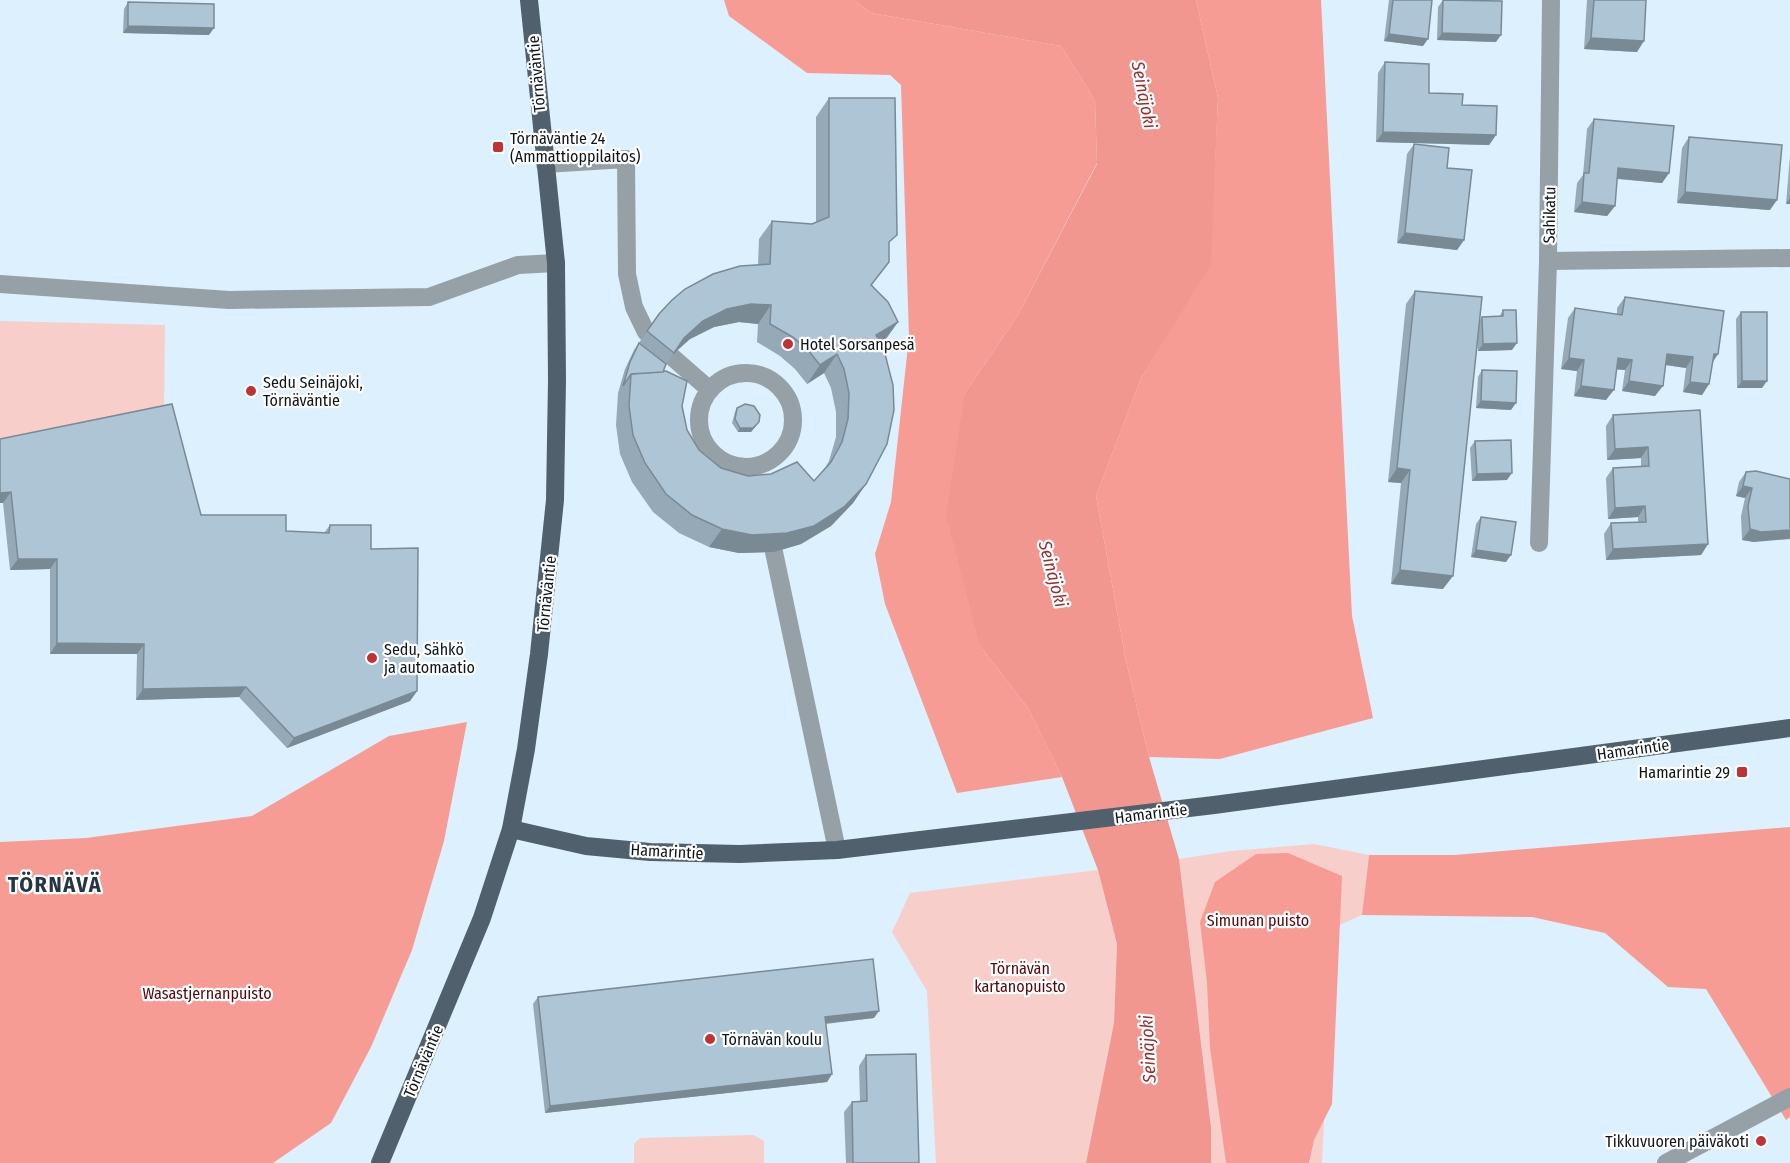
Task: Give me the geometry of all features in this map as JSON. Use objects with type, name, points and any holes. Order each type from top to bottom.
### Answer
[{"type":"main road","name":"Törnäväntie","points":[[380,1163],[478,927],[511,829],[538,666],[555,500],[556,263],[529,0]]},
{"type":"main road","name":"Hamarintie","points":[[511,829],[586,846],[650,852],[740,854],[837,850],[1214,805],[1790,728]]},
{"type":"street","name":"Sahikatu","points":[[1551,0],[1548,261],[1790,258]]},
{"type":"street","points":[[545,164],[626,159],[627,274],[634,307],[646,332]]},
{"type":"street","points":[[1539,543],[1548,261]]},
{"type":"street","points":[[0,284],[229,300],[429,297],[519,265],[556,263]]},
{"type":"street","points":[[671,357],[710,390]]},
{"type":"street","points":[[738,374],[754,374],[772,380],[784,392],[792,412],[791,435],[783,450],[756,475],[740,466],[724,462],[704,441],[699,422],[701,406],[710,390],[722,379],[738,374]]},
{"type":"street","points":[[774,552],[837,850]]},
{"type":"street","points":[[1666,1163],[1790,1097]]},
{"type":"green space","points":[[724,0],[854,0],[871,13],[1061,46],[1095,100],[1097,163],[1018,315],[965,393],[980,646],[1028,708],[1062,777],[957,793],[885,604],[875,554],[891,502],[909,337],[901,85],[890,75],[807,73],[729,16]]},
{"type":"green space","points":[[1196,0],[1321,0],[1352,616],[1373,718],[1220,759],[1149,757],[1126,661],[1096,496],[1141,378],[1210,265],[1218,98]]},
{"type":"green space","points":[[0,321],[165,325],[164,414],[0,448]]},
{"type":"green space","name":"Wasastjernanpuisto","points":[[467,722],[444,841],[412,950],[371,1047],[331,1123],[273,1163],[0,1163],[0,842],[86,838],[252,816],[389,736]]},
{"type":"green space","points":[[1790,827],[1790,1117],[1786,1120],[1706,989],[1668,987],[1605,933],[1532,917],[1362,915],[1369,855],[1455,855]]},
{"type":"green space","name":"Simunan puisto","points":[[1314,844],[1369,855],[1362,915],[1328,930],[1327,1060],[1322,1163],[1211,1163],[1211,1127],[1179,859],[1231,851]]},
{"type":"green space","name":"Simunan puisto","points":[[1288,853],[1342,876],[1332,1104],[1314,1140],[1309,1163],[1226,1163],[1210,1048],[1207,983],[1200,922],[1215,882],[1256,854]]},
{"type":"green space","name":"Törnävän kartanopuisto","points":[[1098,870],[1117,944],[1114,1023],[1086,1163],[936,1163],[927,991],[892,932],[910,893]]},
{"type":"green space","points":[[753,1135],[764,1141],[764,1163],[634,1163],[634,1144],[640,1138]]},
{"type":"water","name":"Seinäjoki","points":[[854,0],[1196,0],[1218,98],[1211,265],[1141,378],[1096,496],[1126,661],[1149,757],[1179,859],[1211,1127],[1211,1163],[1086,1163],[1114,1023],[1117,944],[1098,870],[1062,777],[1028,708],[980,646],[946,515],[965,393],[1018,315],[1097,164],[1095,100],[1061,46],[871,13]]},
{"type":"building","points":[[1393,0],[1432,0],[1428,39],[1389,34]]},
{"type":"building","points":[[1443,0],[1502,1],[1501,35],[1442,33]]},
{"type":"building","points":[[1594,0],[1646,0],[1644,41],[1591,38]]},
{"type":"building","points":[[128,2],[214,4],[214,28],[128,26]]},
{"type":"building","points":[[1385,62],[1429,64],[1429,93],[1463,94],[1462,105],[1497,106],[1496,135],[1383,132]]},
{"type":"building","points":[[829,98],[895,98],[897,235],[889,242],[889,262],[871,285],[888,302],[898,322],[876,335],[885,354],[893,385],[894,410],[887,444],[866,484],[844,507],[814,526],[787,533],[752,535],[722,529],[692,515],[666,494],[645,463],[633,435],[629,406],[631,374],[666,371],[687,381],[682,406],[687,430],[699,450],[721,468],[748,476],[771,474],[797,462],[814,481],[831,462],[842,442],[848,419],[849,393],[844,369],[837,354],[820,365],[793,337],[770,324],[771,305],[751,304],[727,309],[703,321],[684,338],[674,353],[647,331],[659,314],[685,289],[713,274],[740,266],[770,264],[772,221],[812,224],[829,217]]},
{"type":"building","points":[[1594,119],[1674,126],[1669,173],[1618,168],[1615,206],[1582,202],[1584,173],[1589,173]]},
{"type":"building","points":[[1689,137],[1782,145],[1777,200],[1685,192]]},
{"type":"building","points":[[1414,144],[1449,148],[1447,168],[1472,170],[1464,240],[1405,233]]},
{"type":"building","points":[[1415,291],[1482,297],[1453,576],[1400,570],[1410,470],[1397,468]]},
{"type":"building","points":[[1625,297],[1724,311],[1718,354],[1714,354],[1709,384],[1690,382],[1693,357],[1667,354],[1663,386],[1629,381],[1632,360],[1618,358],[1614,390],[1581,386],[1584,360],[1569,358],[1575,308],[1622,315]]},
{"type":"building","points":[[1503,310],[1516,310],[1517,343],[1483,344],[1482,317],[1503,316]]},
{"type":"building","points":[[1741,312],[1767,312],[1767,381],[1742,381]]},
{"type":"building","points":[[639,343],[666,364],[663,372],[631,374],[623,386],[630,362]]},
{"type":"building","points":[[1482,370],[1517,371],[1516,403],[1481,401]]},
{"type":"building","points":[[172,404],[201,515],[286,515],[286,531],[329,533],[330,525],[371,525],[371,549],[418,548],[417,691],[294,738],[246,687],[143,689],[144,644],[57,643],[57,559],[18,559],[11,492],[0,493],[0,439]]},
{"type":"building","points":[[745,404],[754,406],[760,415],[759,422],[753,428],[740,428],[735,419],[737,408]]},
{"type":"building","points":[[1700,410],[1708,544],[1613,549],[1611,523],[1646,522],[1645,506],[1615,508],[1613,468],[1649,466],[1648,447],[1615,449],[1613,415]]},
{"type":"building","points":[[1511,440],[1512,473],[1477,474],[1475,441]]},
{"type":"building","points":[[1756,471],[1790,479],[1790,530],[1761,532],[1750,529],[1748,506],[1752,488],[1743,486],[1746,472]]},
{"type":"building","points":[[1481,517],[1516,522],[1511,555],[1476,550]]},
{"type":"building","points":[[873,959],[879,1011],[825,1017],[832,1074],[550,1106],[538,997]]},
{"type":"building","points":[[916,1054],[919,1163],[853,1163],[852,1102],[867,1101],[866,1055]]},
{"type":"place","name":"Törnäväntie 24 (Ammattioppilaitos)","points":[[498,147]]},
{"type":"place","name":"Hotel Sorsanpesä","points":[[788,344]]},
{"type":"place","name":"Sedu Seinäjoki, Törnäväntie","points":[[251,391]]},
{"type":"place","name":"Sedu, Sähkö ja automaatio","points":[[372,658]]},
{"type":"place","name":"Hamarintie 29","points":[[1742,772]]},
{"type":"place","name":"Törnävän koulu","points":[[710,1039]]},
{"type":"place","name":"Tikkuvuoren päiväkoti","points":[[1761,1141]]},
{"type":"district","name":"TÖRNÄVÄ","points":[[55,884]]}]
